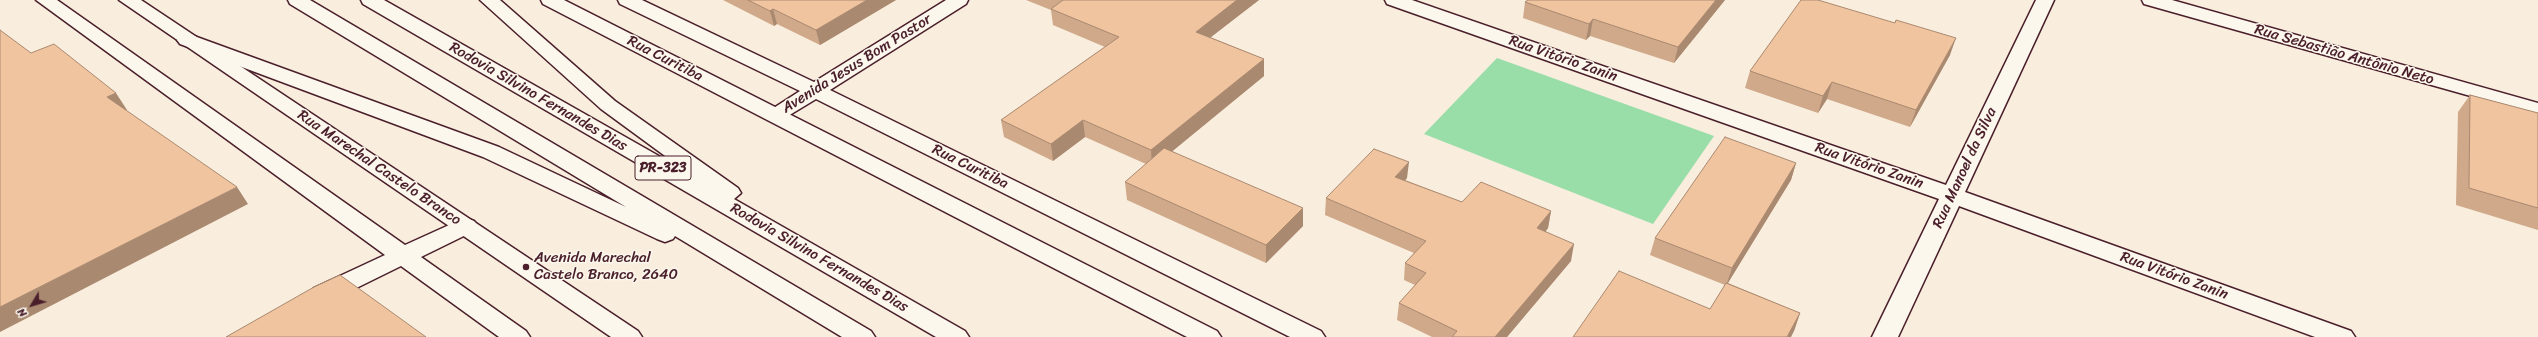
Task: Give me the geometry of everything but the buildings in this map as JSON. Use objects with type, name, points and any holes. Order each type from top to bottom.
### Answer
[{"type":"main road","points":[[45,0],[517,337]]},
{"type":"main road","name":"Rua Marechal Castelo Branco","points":[[128,0],[629,337]]},
{"type":"main road","name":"PR-323","points":[[297,0],[862,337]]},
{"type":"main road","name":"Rodovia Silvino Fernandes Dias","points":[[370,0],[956,337]]},
{"type":"main road","points":[[489,0],[608,105],[826,263]]},
{"type":"main road","name":"Rua Curitiba","points":[[550,0],[1208,337]]},
{"type":"main road","name":"Rua Curitiba","points":[[627,0],[815,90],[1312,337]]},
{"type":"main road","name":"Avenida Jesus Bom Pastor","points":[[776,115],[959,0]]},
{"type":"main road","name":"Rua Vitório Zanin","points":[[1394,0],[1952,195],[2342,337]]},
{"type":"main road","name":"Rua Manoel da Silva","points":[[1885,337],[2045,0]]},
{"type":"main road","name":"Rua Sebastião Antônio Neto","points":[[2151,0],[2538,109]]},
{"type":"main road","points":[[187,40],[491,152],[784,290]]},
{"type":"main road","points":[[304,303],[466,226]]},
{"type":"green space","points":[[1497,58],[1714,136],[1653,224],[1424,134]]},
{"type":"place","name":"Avenida Marechal Castelo Branco, 2640","points":[[526,267]]}]
